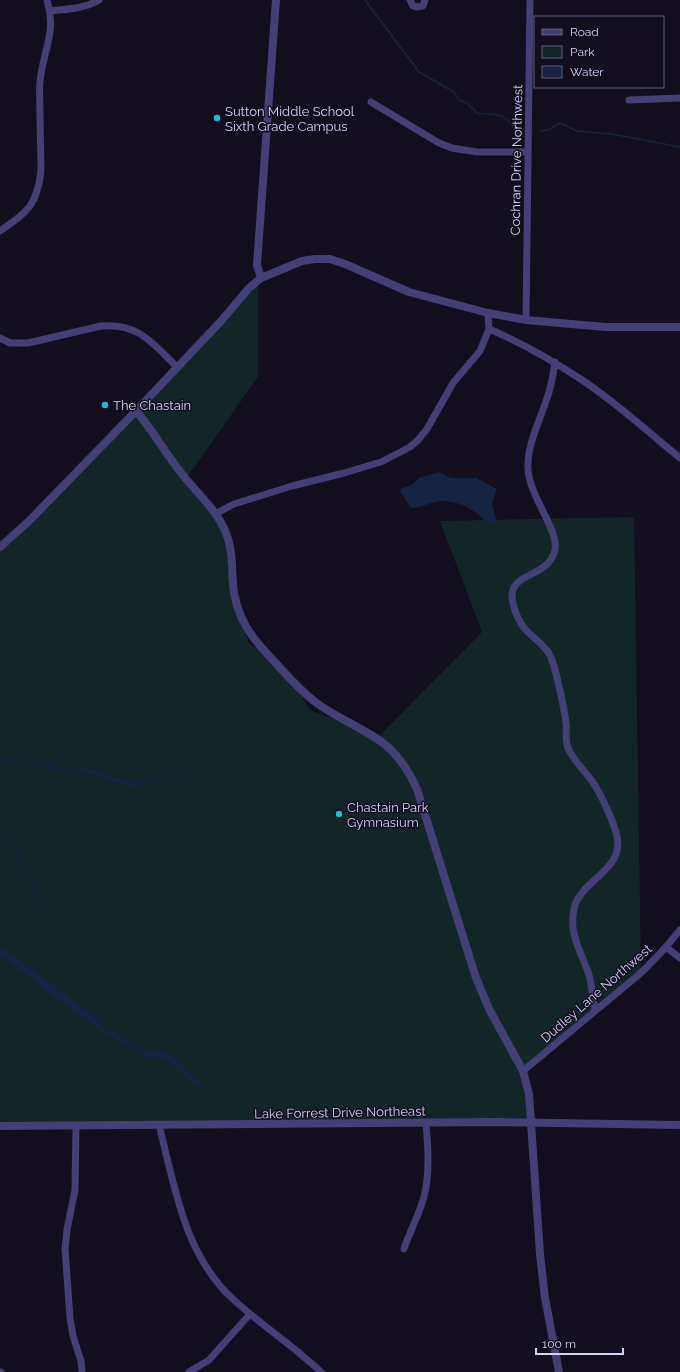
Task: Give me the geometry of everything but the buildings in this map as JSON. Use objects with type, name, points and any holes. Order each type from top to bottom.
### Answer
[{"type":"street","points":[[0,231],[16,221],[26,211],[34,199],[39,184],[41,171],[40,83],[42,67],[51,32],[50,11],[47,0]]},
{"type":"street","points":[[50,11],[80,8],[93,4],[99,0]]},
{"type":"street","points":[[261,278],[257,265],[276,0]]},
{"type":"street","points":[[410,0],[416,8],[423,6],[425,0]]},
{"type":"street","name":"Cochran Drive Northwest","points":[[526,320],[530,0]]},
{"type":"street","points":[[629,100],[680,98]]},
{"type":"street","points":[[371,102],[439,143],[452,148],[477,152],[528,152]]},
{"type":"street","points":[[0,547],[29,521],[136,411],[222,320],[249,288],[261,278],[302,261],[316,259],[330,260],[346,264],[409,292],[488,313],[526,320],[605,327],[680,327]]},
{"type":"street","points":[[215,514],[234,504],[292,486],[381,462],[410,447],[427,429],[453,383],[480,351],[489,329],[488,313]]},
{"type":"street","points":[[0,338],[16,344],[28,343],[101,326],[113,325],[125,327],[145,336],[177,368]]},
{"type":"street","points":[[489,329],[524,344],[555,362],[612,401],[680,458]]},
{"type":"street","points":[[555,362],[550,390],[532,439],[527,466],[528,478],[531,487],[554,536],[555,550],[545,567],[518,582],[513,589],[512,597],[521,624],[544,646],[551,658],[566,717],[566,739],[568,748],[572,756],[598,790],[618,838],[618,850],[614,861],[589,884],[576,904],[572,917],[574,936],[589,976],[595,1011]]},
{"type":"street","points":[[136,411],[180,471],[224,527],[229,542],[233,569],[234,592],[238,608],[244,624],[253,638],[305,693],[332,714],[384,744],[411,775],[417,789],[475,976],[489,1009],[523,1071],[529,1094],[543,1279],[548,1316],[559,1372]]},
{"type":"street","name":"Dudley Lane Northwest","points":[[523,1071],[642,972],[680,930]]},
{"type":"street","points":[[666,947],[680,958]]},
{"type":"street","points":[[404,1249],[424,1197],[427,1177],[428,1145],[426,1123]]},
{"type":"street","name":"Lake Forrest Drive Northeast","points":[[0,1126],[426,1123],[680,1125]]},
{"type":"street","points":[[160,1125],[181,1214],[203,1264],[233,1299],[321,1372]]},
{"type":"street","points":[[76,1126],[75,1190],[67,1230],[66,1249],[70,1318],[81,1361],[82,1372]]},
{"type":"street","points":[[189,1372],[209,1360],[250,1314]]},
{"type":"green space","points":[[258,280],[258,377],[185,480],[214,516],[227,542],[235,604],[249,643],[285,668],[310,710],[369,732],[377,738],[482,632],[440,521],[634,517],[641,973],[523,1069],[537,1122],[0,1127],[0,544],[37,516]]},
{"type":"water","points":[[439,472],[451,478],[476,478],[497,489],[492,503],[496,521],[494,523],[487,523],[469,508],[454,502],[439,501],[418,507],[410,507],[400,491],[401,489],[413,484],[419,478]]},
{"type":"water","points":[[49,763],[64,771],[80,771],[86,768],[130,784],[140,783],[140,786],[128,786],[85,771],[80,773],[63,772],[48,765]]},
{"type":"water","points":[[0,947],[71,998],[106,1029],[139,1049],[147,1052],[156,1050],[166,1053],[179,1062],[190,1074],[203,1084],[197,1087],[177,1066],[160,1057],[148,1057],[105,1033],[48,992],[0,953]]},
{"type":"waterway","points":[[365,0],[419,72],[454,92],[459,100],[467,103],[478,114],[493,114],[503,117],[511,124],[519,136]]},
{"type":"waterway","points":[[541,131],[548,130],[560,123],[577,131],[612,134],[680,147]]},
{"type":"waterway","points":[[0,759],[20,762],[35,762],[57,770],[84,769]]},
{"type":"waterway","points":[[92,770],[129,783],[159,779],[185,779],[202,772]]},
{"type":"waterway","points":[[0,824],[44,904],[63,919]]},
{"type":"waterway","points":[[0,956],[33,979]]},
{"type":"waterway","points":[[89,1014],[150,1052]]},
{"type":"waterway","points":[[157,1056],[185,1075]]},
{"type":"waterway","points":[[200,1085],[216,1097]]},
{"type":"place","name":"Sutton Middle School Sixth Grade Campus","points":[[217,118]]},
{"type":"place","name":"The Chastain","points":[[105,405]]},
{"type":"place","name":"Chastain Park Gymnasium","points":[[339,814]]}]
